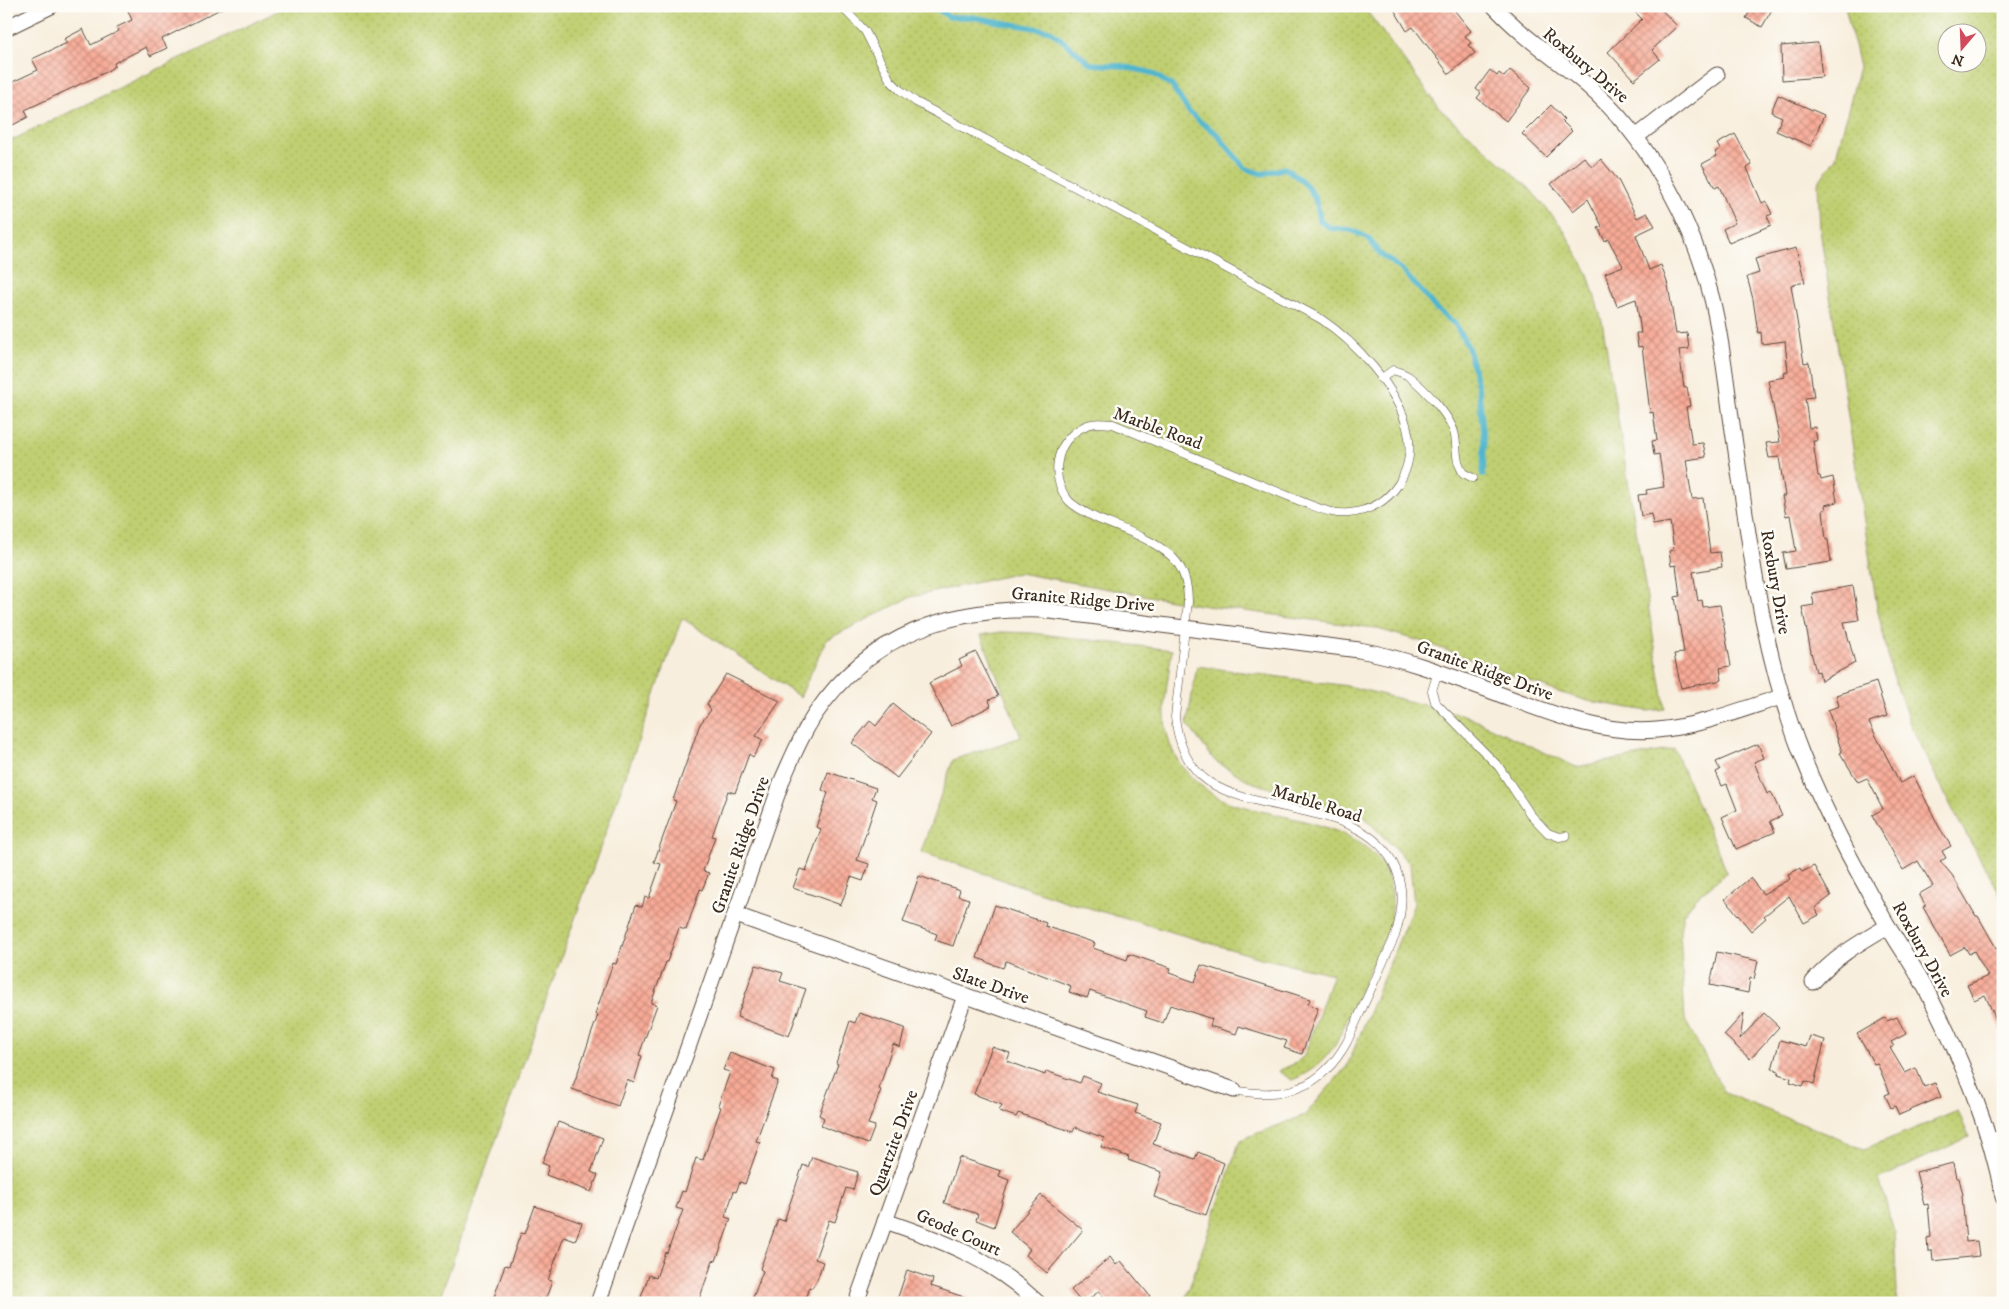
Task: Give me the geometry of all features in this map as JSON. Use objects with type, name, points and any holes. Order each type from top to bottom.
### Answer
[{"type":"street","points":[[6,28],[51,6]]},
{"type":"street","name":"Roxbury Drive","points":[[1494,6],[1528,40],[1577,77],[1599,97],[1636,137],[1654,163],[1681,211],[1702,265],[1712,301],[1764,632],[1781,698],[1816,789],[1845,848],[1888,926],[1926,988],[1972,1090],[1996,1136],[2003,1197]]},
{"type":"street","points":[[1636,137],[1718,75]]},
{"type":"street","name":"Granite Ridge Drive","points":[[598,1303],[783,778],[802,736],[832,691],[857,667],[883,648],[910,633],[942,620],[978,612],[1011,609],[1042,610],[1359,650],[1390,656],[1438,671],[1559,717],[1596,726],[1626,730],[1656,730],[1683,726],[1781,698]]},
{"type":"street","name":"Slate Drive","points":[[736,914],[1234,1090]]},
{"type":"street","points":[[1813,982],[1826,967],[1844,953],[1888,926]]},
{"type":"street","name":"Quartzite Drive","points":[[856,1303],[965,996]]},
{"type":"street","name":"Geode Court","points":[[885,1221],[979,1258],[1003,1273],[1038,1303]]},
{"type":"lane","name":"Marble Road","points":[[841,6],[865,31],[890,80],[916,102],[1321,318],[1341,332],[1356,347],[1381,379],[1407,426],[1410,443],[1409,459],[1404,475],[1396,488],[1384,500],[1368,510],[1348,514],[1329,512],[1305,503],[1113,424],[1098,423],[1084,427],[1064,444],[1057,459],[1057,475],[1060,488],[1070,502],[1086,513],[1157,545],[1171,555],[1182,570],[1188,587],[1187,628],[1175,717],[1177,735],[1184,753],[1194,768],[1208,781],[1224,790],[1328,819],[1350,826],[1368,835],[1384,849],[1394,865],[1400,880],[1402,900],[1400,920],[1395,936],[1339,1058],[1314,1081],[1298,1089],[1269,1095],[1234,1090]]},
{"type":"lane","points":[[1381,379],[1394,370],[1406,375],[1426,392],[1446,417],[1455,435],[1456,461],[1463,474],[1473,478]]},
{"type":"lane","points":[[1438,671],[1432,691],[1435,702],[1499,767],[1530,814],[1548,833],[1560,837],[1566,836]]},
{"type":"green space","points":[[288,6],[1363,6],[1441,110],[1529,188],[1562,227],[1588,274],[1602,321],[1665,709],[1648,711],[1588,701],[1558,692],[1427,643],[1374,628],[1199,605],[1019,573],[911,597],[826,640],[800,697],[682,618],[438,1303],[6,1303],[6,143]]},
{"type":"green space","points":[[1845,6],[2003,6],[2003,899],[1958,820],[1911,727],[1891,669],[1877,607],[1820,230],[1818,183],[1836,157],[1859,67]]},
{"type":"green space","points":[[1002,632],[1032,633],[1172,650],[1165,707],[1166,730],[1173,751],[1192,778],[1209,792],[1228,802],[1329,828],[1352,838],[1371,852],[1385,869],[1392,893],[1388,932],[1336,1044],[1322,1061],[1311,1070],[1292,1080],[1278,1071],[1296,1063],[1304,1056],[1333,974],[1261,958],[1065,901],[921,852],[953,760],[1021,737],[981,635]]},
{"type":"green space","points":[[1197,666],[1348,686],[1464,715],[1576,767],[1674,749],[1727,872],[1696,898],[1683,914],[1680,931],[1685,1020],[1725,1093],[1864,1149],[1958,1111],[1969,1137],[1879,1179],[1894,1231],[1896,1303],[1184,1303],[1240,1140],[1305,1115],[1347,1066],[1414,904],[1410,864],[1364,817],[1251,782],[1215,761],[1187,724]]},
{"type":"building","points":[[137,6],[226,6],[162,39],[167,48],[150,56],[146,47],[114,63],[115,66],[104,73],[25,110],[28,117],[13,125],[10,118],[6,120],[6,85],[38,70],[32,59],[67,43],[64,39],[83,29],[91,45],[119,31],[117,27],[132,20],[128,11]]},
{"type":"building","points":[[1392,6],[1451,6],[1471,31],[1465,36],[1471,43],[1468,45],[1475,53],[1449,74],[1413,27],[1407,31]]},
{"type":"building","points":[[1629,6],[1658,6],[1677,26],[1652,50],[1660,59],[1634,80],[1608,52],[1642,19]]},
{"type":"building","points":[[1753,6],[1774,6],[1762,27],[1746,18]]},
{"type":"building","points":[[1818,43],[1822,77],[1782,80],[1781,46]]},
{"type":"building","points":[[1490,70],[1497,76],[1499,73],[1504,77],[1510,70],[1531,88],[1506,121],[1477,98],[1481,93],[1476,89]]},
{"type":"building","points":[[1778,95],[1824,115],[1811,146],[1776,131],[1782,117],[1771,112]]},
{"type":"building","points":[[1551,105],[1572,131],[1546,157],[1522,134]]},
{"type":"building","points":[[1735,134],[1752,165],[1747,168],[1762,203],[1766,201],[1772,214],[1767,216],[1771,225],[1729,243],[1723,229],[1735,223],[1719,186],[1715,188],[1702,164],[1717,156],[1715,152],[1720,149],[1717,144]]},
{"type":"building","points":[[1584,157],[1592,167],[1601,159],[1618,180],[1637,218],[1647,213],[1655,226],[1636,235],[1649,270],[1661,265],[1668,285],[1676,334],[1687,333],[1689,349],[1679,350],[1684,388],[1687,387],[1690,406],[1686,407],[1692,444],[1703,443],[1706,457],[1686,460],[1692,499],[1703,498],[1710,553],[1720,552],[1722,567],[1693,572],[1698,601],[1702,600],[1703,607],[1720,605],[1731,666],[1720,668],[1722,680],[1681,688],[1674,654],[1684,653],[1675,597],[1680,596],[1676,565],[1671,566],[1669,551],[1674,550],[1670,522],[1653,525],[1651,514],[1641,516],[1638,495],[1647,494],[1646,490],[1664,487],[1659,454],[1654,455],[1652,441],[1657,440],[1653,412],[1650,413],[1642,346],[1638,347],[1636,333],[1641,333],[1636,299],[1617,306],[1605,273],[1623,266],[1608,239],[1605,241],[1598,228],[1602,226],[1588,199],[1573,211],[1551,184]]},
{"type":"building","points":[[1796,248],[1805,282],[1791,285],[1804,363],[1809,362],[1814,397],[1805,398],[1809,428],[1815,427],[1817,441],[1813,441],[1818,476],[1820,476],[1821,480],[1833,477],[1837,502],[1825,505],[1826,509],[1823,510],[1826,540],[1828,540],[1831,562],[1786,569],[1783,553],[1796,551],[1790,515],[1786,516],[1782,496],[1785,496],[1779,457],[1769,458],[1766,443],[1780,442],[1768,380],[1785,377],[1784,373],[1788,372],[1785,341],[1762,344],[1761,332],[1758,333],[1753,299],[1747,277],[1759,273],[1755,259]]},
{"type":"building","points":[[1853,586],[1859,620],[1844,622],[1855,663],[1821,681],[1819,671],[1816,672],[1802,607],[1814,605],[1812,593]]},
{"type":"building","points":[[976,652],[998,696],[989,700],[991,706],[951,726],[929,683],[962,666],[959,660]]},
{"type":"building","points":[[726,674],[780,701],[756,736],[763,740],[753,757],[749,754],[735,793],[728,791],[712,836],[715,837],[703,871],[709,873],[702,890],[700,889],[686,930],[679,928],[651,1003],[657,1005],[639,1055],[642,1056],[634,1083],[627,1080],[618,1106],[572,1089],[598,1015],[595,1014],[613,963],[616,964],[636,905],[642,907],[645,897],[649,898],[661,864],[654,862],[676,801],[673,800],[700,724],[711,710],[707,704]]},
{"type":"building","points":[[1876,682],[1887,716],[1869,722],[1900,783],[1914,776],[1939,827],[1951,846],[1942,851],[1946,858],[1940,861],[1952,875],[2003,960],[2003,1035],[1985,995],[1974,1000],[1967,985],[1988,976],[1974,951],[1969,954],[1965,947],[1950,955],[1923,907],[1926,906],[1919,894],[1933,886],[1918,861],[1903,870],[1872,815],[1883,809],[1867,778],[1858,782],[1840,753],[1842,752],[1828,710],[1839,706],[1836,695]]},
{"type":"building","points":[[893,704],[931,734],[897,778],[852,743],[870,721],[876,726]]},
{"type":"building","points":[[1758,744],[1764,758],[1754,762],[1767,794],[1771,792],[1782,816],[1770,821],[1775,832],[1736,849],[1722,817],[1737,810],[1727,784],[1722,786],[1716,772],[1720,770],[1716,762]]},
{"type":"building","points":[[828,772],[876,788],[872,798],[877,800],[857,860],[869,864],[863,881],[851,877],[841,905],[793,888],[800,869],[806,871],[821,829],[816,827],[828,793],[822,790]]},
{"type":"building","points":[[1814,866],[1831,896],[1815,908],[1819,915],[1804,923],[1789,896],[1764,916],[1766,918],[1751,931],[1725,899],[1750,878],[1763,894],[1790,879],[1788,875],[1800,868],[1802,872]]},
{"type":"building","points":[[919,876],[960,890],[958,896],[969,899],[953,946],[935,940],[937,934],[903,922]]},
{"type":"building","points":[[995,905],[1046,923],[1045,926],[1095,943],[1093,948],[1127,960],[1129,954],[1171,968],[1169,973],[1195,982],[1201,965],[1310,999],[1308,1004],[1318,1008],[1302,1054],[1284,1048],[1287,1041],[1239,1026],[1236,1034],[1210,1026],[1212,1019],[1170,1005],[1163,1023],[1145,1017],[1147,1011],[1090,991],[1087,998],[1069,992],[1071,986],[1006,961],[1003,968],[977,958]]},
{"type":"building","points":[[1717,952],[1758,961],[1754,979],[1750,978],[1748,993],[1710,985]]},
{"type":"building","points":[[756,965],[783,973],[780,981],[806,989],[789,1036],[737,1017]]},
{"type":"building","points":[[859,1013],[905,1028],[900,1047],[893,1044],[879,1089],[881,1090],[868,1124],[875,1126],[868,1144],[821,1126],[824,1118],[819,1115],[838,1064],[836,1063],[850,1021],[855,1023]]},
{"type":"building","points":[[1744,1013],[1740,1039],[1764,1013],[1779,1027],[1750,1059],[1724,1035]]},
{"type":"building","points":[[1897,1017],[1906,1034],[1891,1042],[1894,1046],[1890,1048],[1905,1073],[1916,1068],[1924,1087],[1935,1083],[1941,1097],[1899,1115],[1895,1106],[1891,1108],[1885,1095],[1890,1093],[1877,1063],[1874,1064],[1857,1034],[1885,1018],[1887,1021]]},
{"type":"building","points":[[1810,1036],[1825,1040],[1814,1084],[1805,1081],[1803,1086],[1790,1082],[1791,1078],[1778,1074],[1779,1071],[1772,1069],[1780,1040],[1806,1047]]},
{"type":"building","points":[[992,1047],[1010,1053],[1007,1061],[1045,1075],[1046,1071],[1080,1083],[1083,1076],[1101,1083],[1097,1092],[1138,1105],[1135,1113],[1161,1122],[1153,1144],[1195,1159],[1198,1152],[1224,1163],[1206,1215],[1154,1197],[1162,1172],[1128,1160],[1129,1157],[1101,1147],[1104,1138],[1075,1127],[1073,1132],[1018,1113],[1016,1117],[999,1111],[1002,1105],[974,1094]]},
{"type":"building","points":[[730,1053],[775,1070],[772,1079],[778,1081],[756,1141],[760,1142],[745,1184],[740,1182],[736,1192],[734,1191],[725,1217],[731,1219],[716,1261],[713,1260],[698,1303],[639,1303],[649,1275],[656,1278],[665,1252],[667,1253],[683,1210],[676,1208],[682,1191],[685,1192],[696,1158],[703,1160],[721,1107],[718,1106],[730,1072],[723,1070]]},
{"type":"building","points":[[558,1122],[603,1138],[591,1172],[598,1175],[591,1192],[546,1175],[549,1166],[542,1163]]},
{"type":"building","points":[[812,1157],[858,1172],[853,1190],[846,1188],[835,1222],[829,1220],[815,1259],[823,1262],[817,1280],[812,1288],[809,1287],[804,1303],[751,1303],[763,1271],[760,1269],[778,1219],[784,1221],[803,1165],[808,1167]]},
{"type":"building","points":[[959,1157],[1001,1171],[999,1176],[1009,1180],[994,1227],[976,1220],[978,1214],[944,1203]]},
{"type":"building","points":[[1953,1163],[1956,1178],[1959,1178],[1963,1195],[1966,1242],[1977,1241],[1979,1256],[1933,1261],[1932,1251],[1928,1251],[1927,1238],[1931,1237],[1928,1204],[1924,1205],[1916,1172]]},
{"type":"building","points":[[1041,1195],[1083,1230],[1047,1273],[1026,1255],[1030,1249],[1010,1232]]},
{"type":"building","points":[[535,1206],[582,1223],[575,1241],[564,1237],[548,1280],[552,1281],[545,1301],[537,1298],[535,1303],[492,1303],[505,1265],[509,1266],[521,1233],[525,1234]]},
{"type":"building","points":[[1110,1257],[1116,1265],[1121,1261],[1150,1296],[1142,1303],[1108,1303],[1099,1291],[1085,1303],[1082,1303],[1071,1290]]},
{"type":"building","points":[[907,1270],[933,1279],[931,1286],[973,1300],[972,1303],[896,1303]]},
{"type":"waterway","points":[[938,6],[939,10],[949,17],[972,17],[1051,31],[1091,64],[1122,66],[1152,73],[1172,86],[1189,112],[1216,133],[1245,168],[1262,174],[1285,168],[1300,179],[1314,196],[1320,221],[1330,228],[1351,230],[1368,238],[1380,254],[1400,268],[1436,309],[1455,324],[1468,347],[1479,391],[1484,443],[1483,475]]}]
